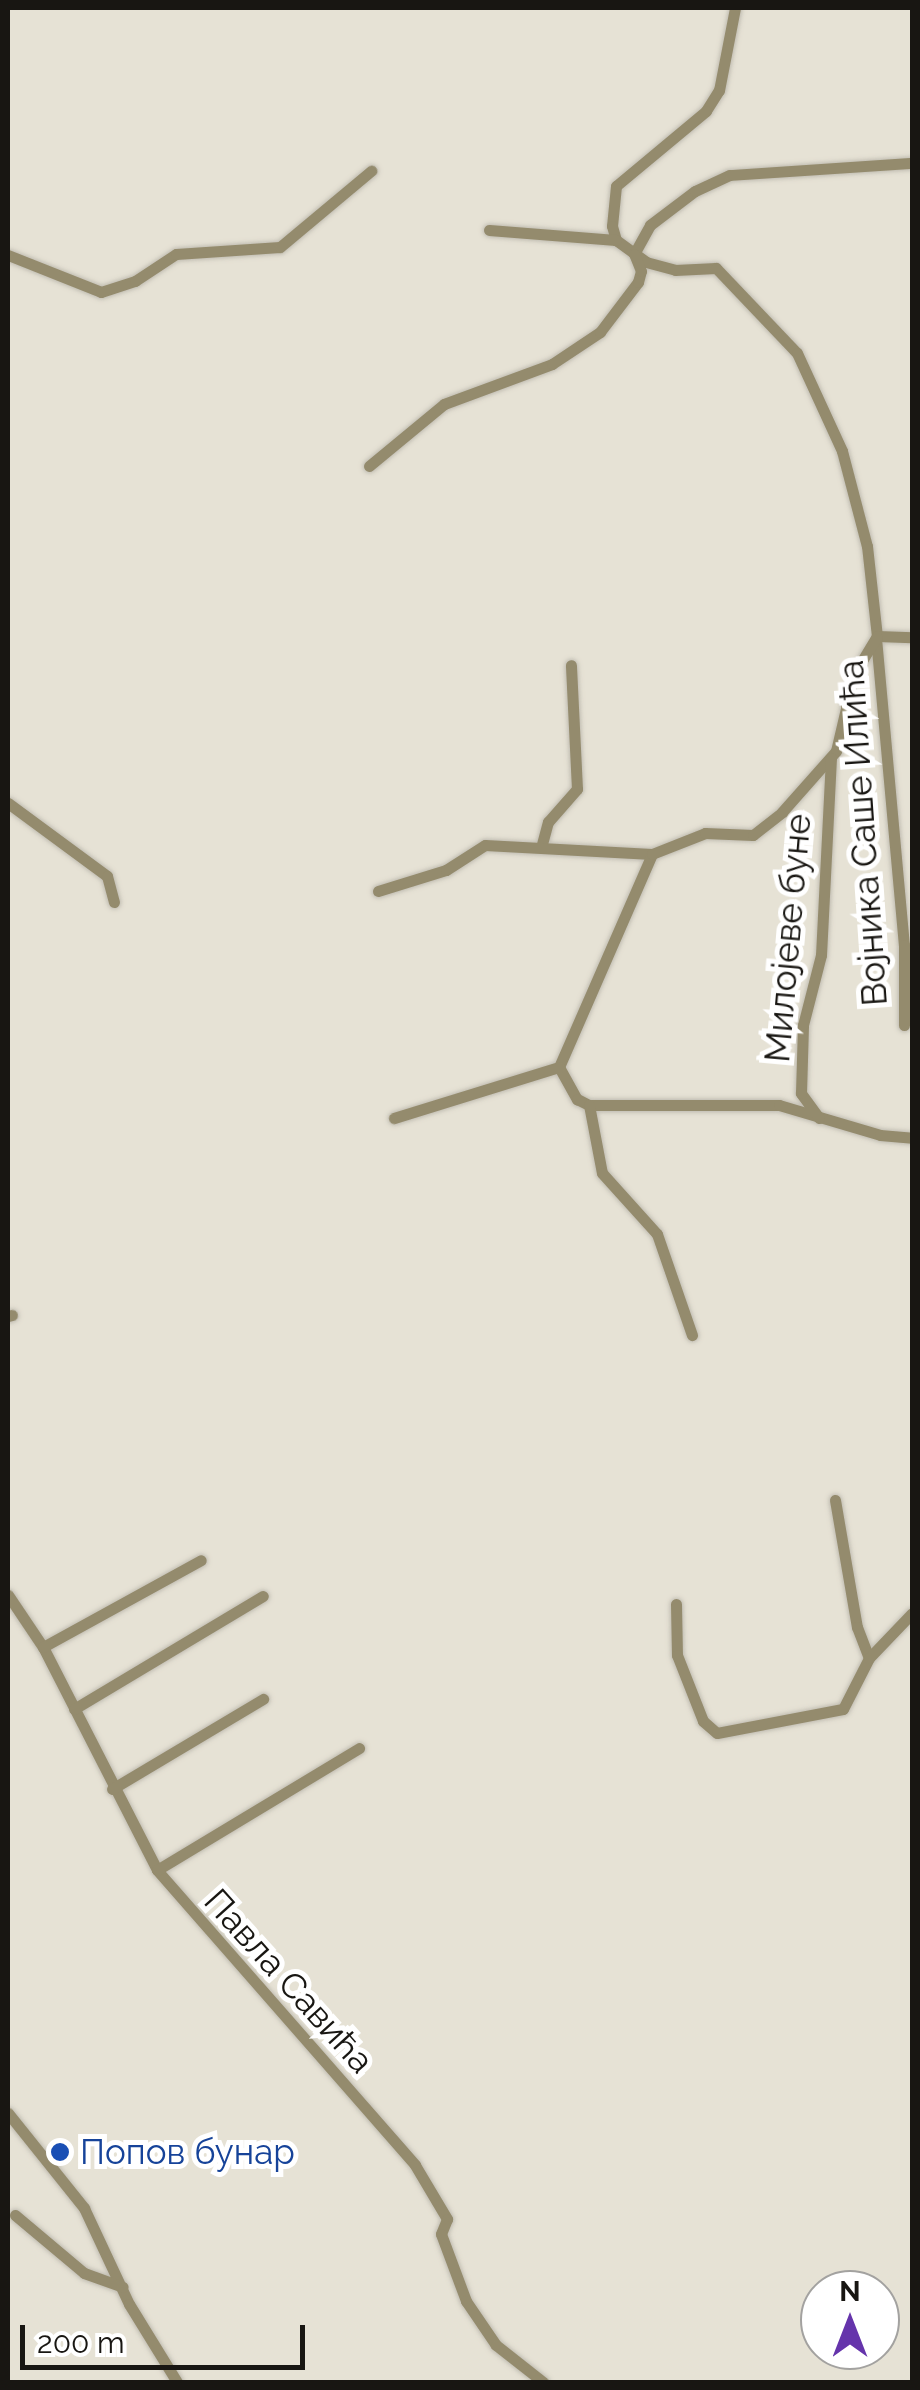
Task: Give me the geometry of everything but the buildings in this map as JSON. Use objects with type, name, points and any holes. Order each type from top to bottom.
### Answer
[{"type":"street","points":[[616,240],[610,210],[616,186],[706,111],[724,76],[735,8]]},
{"type":"street","points":[[634,254],[650,226],[695,190],[730,174],[912,164]]},
{"type":"street","points":[[8,255],[101,292],[135,281],[176,254],[280,246],[371,171]]},
{"type":"street","points":[[369,466],[444,404],[552,364],[600,332],[638,282],[641,270],[634,254],[616,240],[489,230]]},
{"type":"street","name":"Војника Саше Илића","points":[[634,254],[667,269],[716,268],[797,353],[842,451],[867,546],[904,945],[904,1024]]},
{"type":"street","points":[[874,639],[912,637]]},
{"type":"street","name":"Милојеве буне","points":[[820,1118],[801,1093],[803,1025],[821,955],[830,758],[874,639]]},
{"type":"street","points":[[542,844],[548,822],[577,789],[571,665]]},
{"type":"street","name":"Милојеве буне","points":[[652,854],[705,833],[753,834],[830,758]]},
{"type":"street","points":[[8,803],[107,876],[114,902]]},
{"type":"street","points":[[378,890],[446,870],[485,844],[542,844],[652,854],[559,1067],[394,1118]]},
{"type":"street","points":[[559,1067],[577,1099],[589,1105],[779,1105],[912,1138]]},
{"type":"street","points":[[589,1105],[602,1173],[638,1206],[657,1234],[692,1335]]},
{"type":"street","points":[[835,1500],[854,1614],[869,1658]]},
{"type":"street","points":[[43,1648],[201,1560]]},
{"type":"street","name":"Павла Савића","points":[[8,1594],[43,1648],[112,1789],[157,1870],[414,2164],[447,2219],[442,2234],[466,2301],[496,2345],[543,2382]]},
{"type":"street","points":[[74,1709],[262,1596]]},
{"type":"street","points":[[676,1604],[678,1655],[703,1721],[717,1732],[843,1709],[869,1658],[912,1613]]},
{"type":"street","points":[[112,1789],[263,1699]]},
{"type":"street","points":[[157,1870],[358,1748]]},
{"type":"street","points":[[8,2113],[84,2208],[177,2382]]},
{"type":"street","points":[[14,2215],[84,2273],[123,2287]]},
{"type":"place","name":"Попов бунар","points":[[60,2152]]}]
